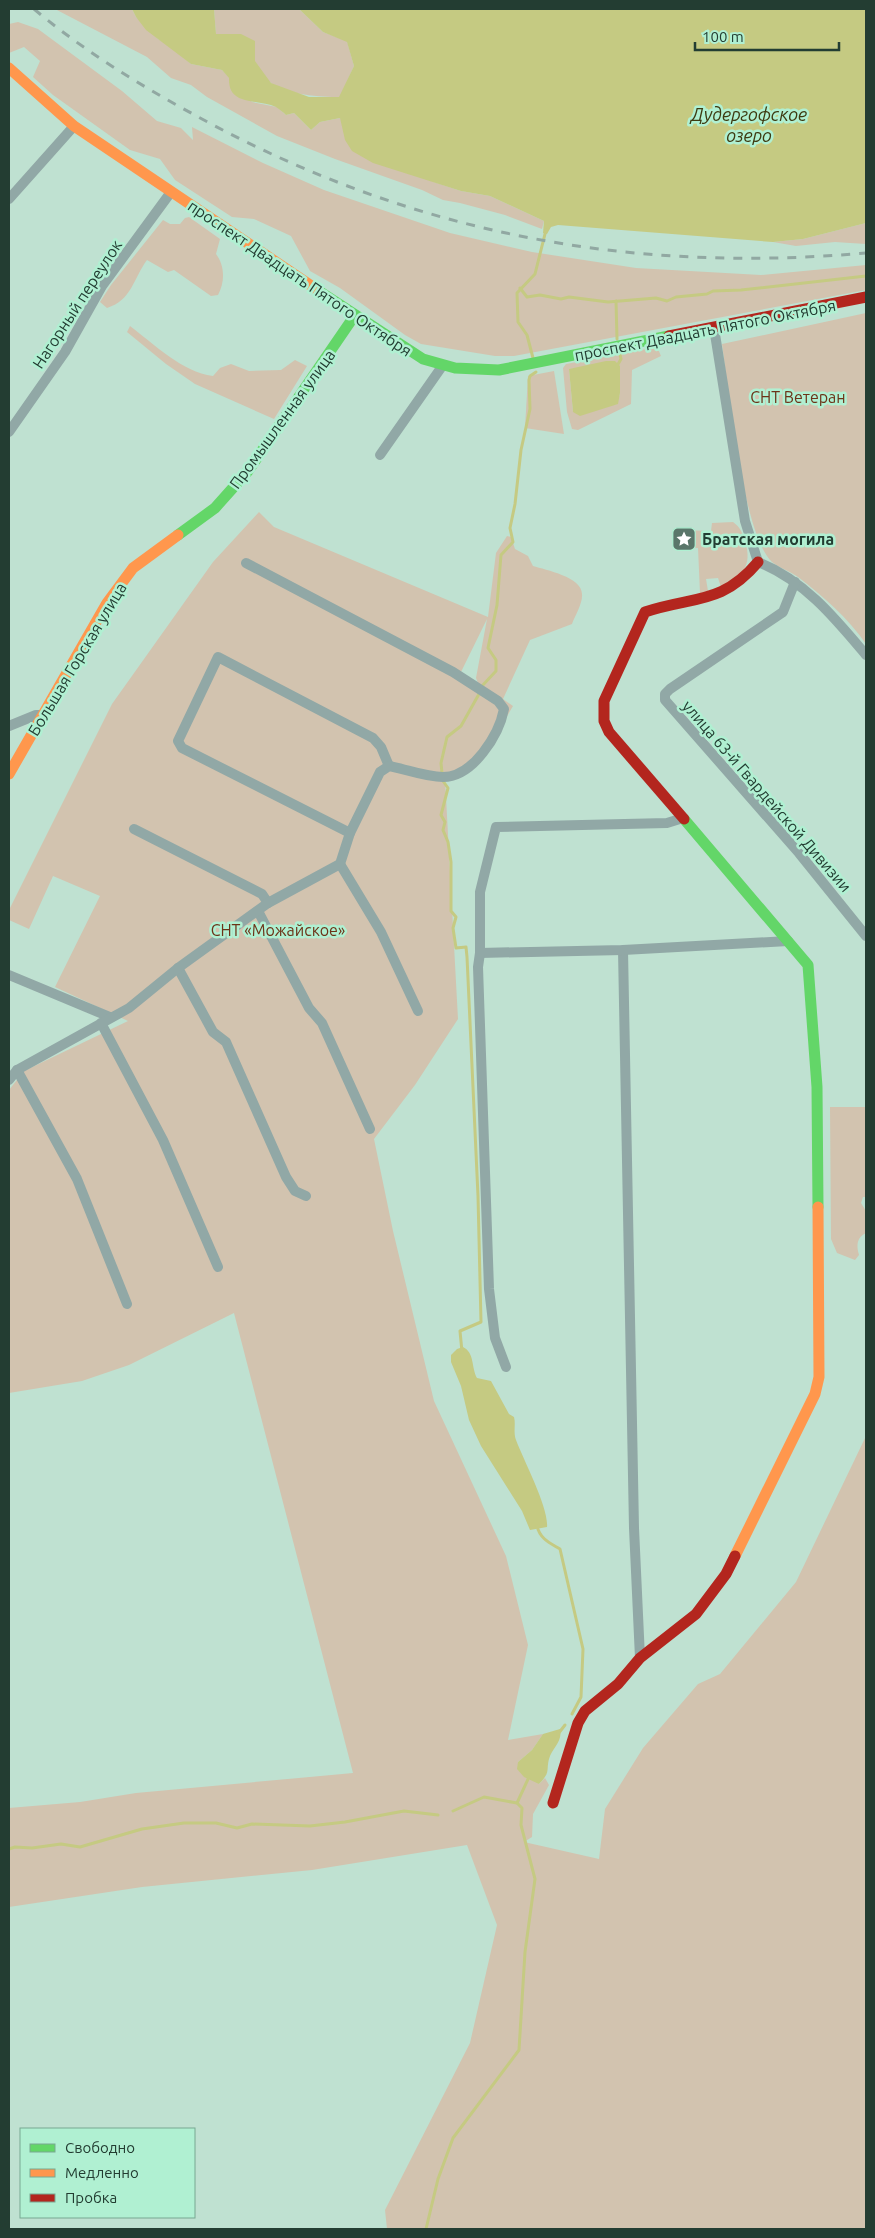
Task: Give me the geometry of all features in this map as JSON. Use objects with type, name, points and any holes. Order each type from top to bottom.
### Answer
[{"type":"street","name":"проспект Двадцать Пятого Октября","points":[[9,68],[74,126],[355,315],[423,359],[443,365],[455,368],[499,370],[866,297]]},
{"type":"street","points":[[9,199],[74,126]]},
{"type":"street","name":"Нагорный переулок","points":[[9,432],[65,352],[102,286],[171,192]]},
{"type":"street","name":"Промышленная улица","points":[[178,535],[215,508],[248,471],[355,315]]},
{"type":"street","points":[[714,328],[744,521],[758,562],[795,582],[831,613],[866,655]]},
{"type":"street","points":[[380,455],[443,365]]},
{"type":"street","name":"Большая Горская улица","points":[[9,774],[44,716],[107,603],[133,568],[178,535]]},
{"type":"street","points":[[553,1803],[578,1723],[585,1711],[618,1684],[640,1658],[696,1614],[726,1574],[815,1394],[819,1377],[817,1087],[808,965],[747,891],[609,732],[604,721],[604,701],[645,612],[729,591],[747,578],[758,562]]},
{"type":"street","points":[[9,1080],[17,1070],[129,1008],[178,968],[268,902],[340,864],[350,833],[380,772],[389,766],[444,777],[464,772],[484,750],[501,722],[504,709],[498,701],[453,672],[246,563]]},
{"type":"street","name":"улица 63-й Гвардейской Дивизии","points":[[795,582],[783,612],[670,689],[665,694],[665,700],[792,846],[866,936]]},
{"type":"street","points":[[350,833],[182,748],[178,741],[218,657],[373,738],[381,747],[389,766]]},
{"type":"street","points":[[9,726],[36,715],[44,716]]},
{"type":"street","points":[[506,1367],[495,1338],[489,1289],[478,977],[480,892],[496,827],[666,823],[683,818]]},
{"type":"street","points":[[134,829],[262,894],[268,902]]},
{"type":"street","points":[[340,864],[381,932],[418,1011]]},
{"type":"street","points":[[258,911],[309,1008],[322,1023],[370,1129]]},
{"type":"street","points":[[480,954],[623,950],[788,941]]},
{"type":"street","points":[[623,950],[634,1519],[640,1658]]},
{"type":"street","points":[[178,968],[213,1032],[226,1042],[286,1177],[296,1191],[306,1196]]},
{"type":"street","points":[[9,975],[106,1020],[163,1140],[218,1267]]},
{"type":"street","points":[[17,1070],[77,1179],[127,1304]]},
{"type":"green space","points":[[55,9],[132,9],[136,17],[158,39],[173,48],[191,64],[222,70],[252,102],[277,107],[286,115],[294,113],[311,130],[320,122],[340,118],[434,182],[461,191],[490,196],[544,221],[542,229],[505,215],[443,200],[422,190],[277,136],[207,97],[191,85],[171,78],[147,57]]},
{"type":"green space","points":[[214,9],[299,9],[323,32],[347,41],[354,66],[340,97],[295,93],[271,83],[262,74],[241,34],[216,34]]},
{"type":"green space","points":[[18,22],[38,29],[122,91],[157,121],[181,128],[193,140],[192,127],[263,163],[324,190],[450,233],[532,252],[636,268],[761,275],[866,265],[866,290],[514,356],[495,356],[421,344],[405,335],[340,288],[310,271],[291,236],[254,219],[232,217],[175,180],[160,159],[130,150],[53,95],[33,77],[40,61],[24,47],[9,53],[9,24]]},
{"type":"green space","points":[[189,217],[220,239],[216,254],[221,264],[223,279],[218,295],[211,296],[174,270],[168,272],[147,260],[122,300],[107,308],[100,302],[111,285],[163,220],[170,224],[180,224],[185,218]]},
{"type":"green space","points":[[866,223],[866,244],[835,242],[796,246],[773,242],[803,239]]},
{"type":"green space","name":"СНТ Ветеран","points":[[866,313],[866,644],[835,608],[798,577],[772,562],[762,547],[753,523],[738,459],[722,344]]},
{"type":"green space","points":[[130,326],[179,363],[190,369],[213,376],[220,368],[231,364],[249,371],[281,370],[295,360],[307,366],[274,419],[195,384],[166,364],[127,332]]},
{"type":"green space","points":[[657,347],[661,356],[632,370],[631,404],[578,430],[572,429],[567,412],[563,368],[566,364]],"holes":[[[620,366],[620,393],[617,404],[573,412],[569,369]]]},
{"type":"green space","points":[[554,371],[564,434],[525,428],[528,376]]},
{"type":"green space","name":"СНТ «Можайское»","points":[[259,512],[274,527],[488,617],[496,553],[507,536],[511,537],[515,549],[528,556],[533,566],[562,575],[576,583],[580,588],[582,594],[581,601],[572,624],[530,640],[503,699],[513,706],[484,756],[445,779],[458,1019],[415,1085],[374,1139],[393,1231],[434,1401],[506,1556],[528,1645],[508,1740],[543,1734],[532,1750],[518,1762],[539,1784],[545,1778],[549,1785],[533,1814],[532,1837],[524,1842],[599,1859],[605,1809],[643,1748],[698,1684],[720,1674],[796,1582],[866,1436],[866,2229],[387,2229],[385,2210],[470,2043],[497,1925],[467,1845],[312,1870],[142,1887],[9,1907],[9,1808],[80,1802],[136,1793],[353,1773],[234,1313],[129,1365],[82,1381],[9,1393],[9,1090],[24,1071],[128,1021],[55,987],[100,896],[53,876],[29,929],[9,920],[9,910],[112,704],[213,562]],"holes":[[[487,619],[476,678],[478,683],[461,672]]]},
{"type":"green space","points":[[733,522],[741,530],[745,541],[748,557],[744,569],[735,578],[721,587],[718,578],[706,579],[708,591],[700,593],[698,548],[678,547],[678,530],[711,531],[712,523]]},
{"type":"green space","points":[[830,1107],[866,1107],[866,1197],[863,1197],[861,1203],[866,1211],[866,1233],[859,1239],[859,1255],[855,1260],[837,1253],[831,1239]]},
{"type":"water","name":"Дудергофское озеро","points":[[132,9],[214,9],[216,34],[241,34],[255,41],[255,61],[271,83],[309,97],[339,97],[354,66],[347,42],[323,32],[299,9],[866,9],[866,223],[803,239],[773,242],[558,225],[551,227],[547,234],[543,233],[544,221],[490,196],[461,191],[373,163],[352,151],[345,140],[340,118],[320,122],[311,130],[294,113],[286,115],[269,104],[239,98],[233,94],[229,78],[222,70],[191,64],[146,30]]},
{"type":"water","points":[[606,361],[615,361],[620,366],[618,404],[580,416],[573,412],[569,369]]},
{"type":"water","points":[[463,1347],[471,1357],[477,1378],[491,1381],[509,1414],[514,1417],[516,1440],[540,1496],[547,1519],[547,1527],[530,1530],[522,1511],[481,1446],[469,1420],[461,1386],[451,1362],[451,1355],[457,1349]]},
{"type":"water","points":[[560,1729],[560,1738],[550,1755],[545,1777],[539,1784],[524,1777],[517,1769],[518,1762],[532,1750],[543,1734]]},
{"type":"waterway","points":[[533,358],[527,335],[518,322],[517,293],[535,274],[546,230]]},
{"type":"waterway","points":[[520,288],[527,297],[540,295],[561,299],[569,297],[608,302],[656,298],[667,301],[676,297],[707,294],[713,291],[741,290],[866,276]]},
{"type":"waterway","points":[[616,301],[617,339]]},
{"type":"waterway","points":[[617,366],[621,359],[620,354]]},
{"type":"waterway","points":[[482,686],[496,671],[496,660],[488,648],[497,605],[501,555],[513,542],[510,528],[515,504],[521,450],[530,409],[529,380],[530,376],[536,372]]},
{"type":"waterway","points":[[442,773],[441,763],[447,737],[461,726],[479,694]]},
{"type":"waterway","points":[[443,781],[448,788],[441,815],[445,822],[443,830],[448,842],[451,862],[451,911],[456,917],[453,928],[456,948],[466,947],[467,957],[478,1196],[481,1322],[460,1331],[462,1352]]},
{"type":"waterway","points":[[537,1526],[543,1537],[560,1549],[583,1649],[581,1697],[572,1714]]},
{"type":"waterway","points":[[558,1734],[565,1725]]},
{"type":"waterway","points":[[517,1803],[529,1777]]},
{"type":"waterway","points":[[426,2229],[438,2179],[453,2138],[519,2050],[525,1952],[535,1879],[521,1825],[522,1808],[517,1803],[484,1797],[453,1811]]},
{"type":"waterway","points":[[9,1849],[61,1844],[80,1847],[142,1829],[184,1823],[216,1823],[237,1828],[252,1824],[310,1826],[345,1822],[404,1811],[438,1815]]},
{"type":"railway","points":[[34,9],[73,40],[115,68],[202,119],[281,158],[361,191],[442,217],[524,237],[607,250],[691,257],[778,258],[866,253]]},
{"type":"traffic: fast","points":[[319,291],[423,359],[455,368],[499,370],[669,336]]},
{"type":"traffic: fast","points":[[178,535],[215,508],[248,471],[355,315]]},
{"type":"traffic: fast","points":[[684,819],[808,965],[817,1087],[818,1207]]},
{"type":"traffic: slow","points":[[9,68],[74,126],[319,291]]},
{"type":"traffic: slow","points":[[9,774],[107,603],[133,568],[178,535]]},
{"type":"traffic: slow","points":[[735,1556],[815,1394],[819,1377],[818,1207]]},
{"type":"traffic: jam","points":[[669,336],[866,297]]},
{"type":"traffic: jam","points":[[684,819],[609,732],[604,721],[604,701],[645,612],[719,592],[732,586],[758,562]]},
{"type":"traffic: jam","points":[[553,1803],[578,1723],[585,1711],[618,1684],[640,1658],[696,1614],[726,1574],[735,1556]]},
{"type":"place","name":"Братская могила","points":[[684,539]]}]
